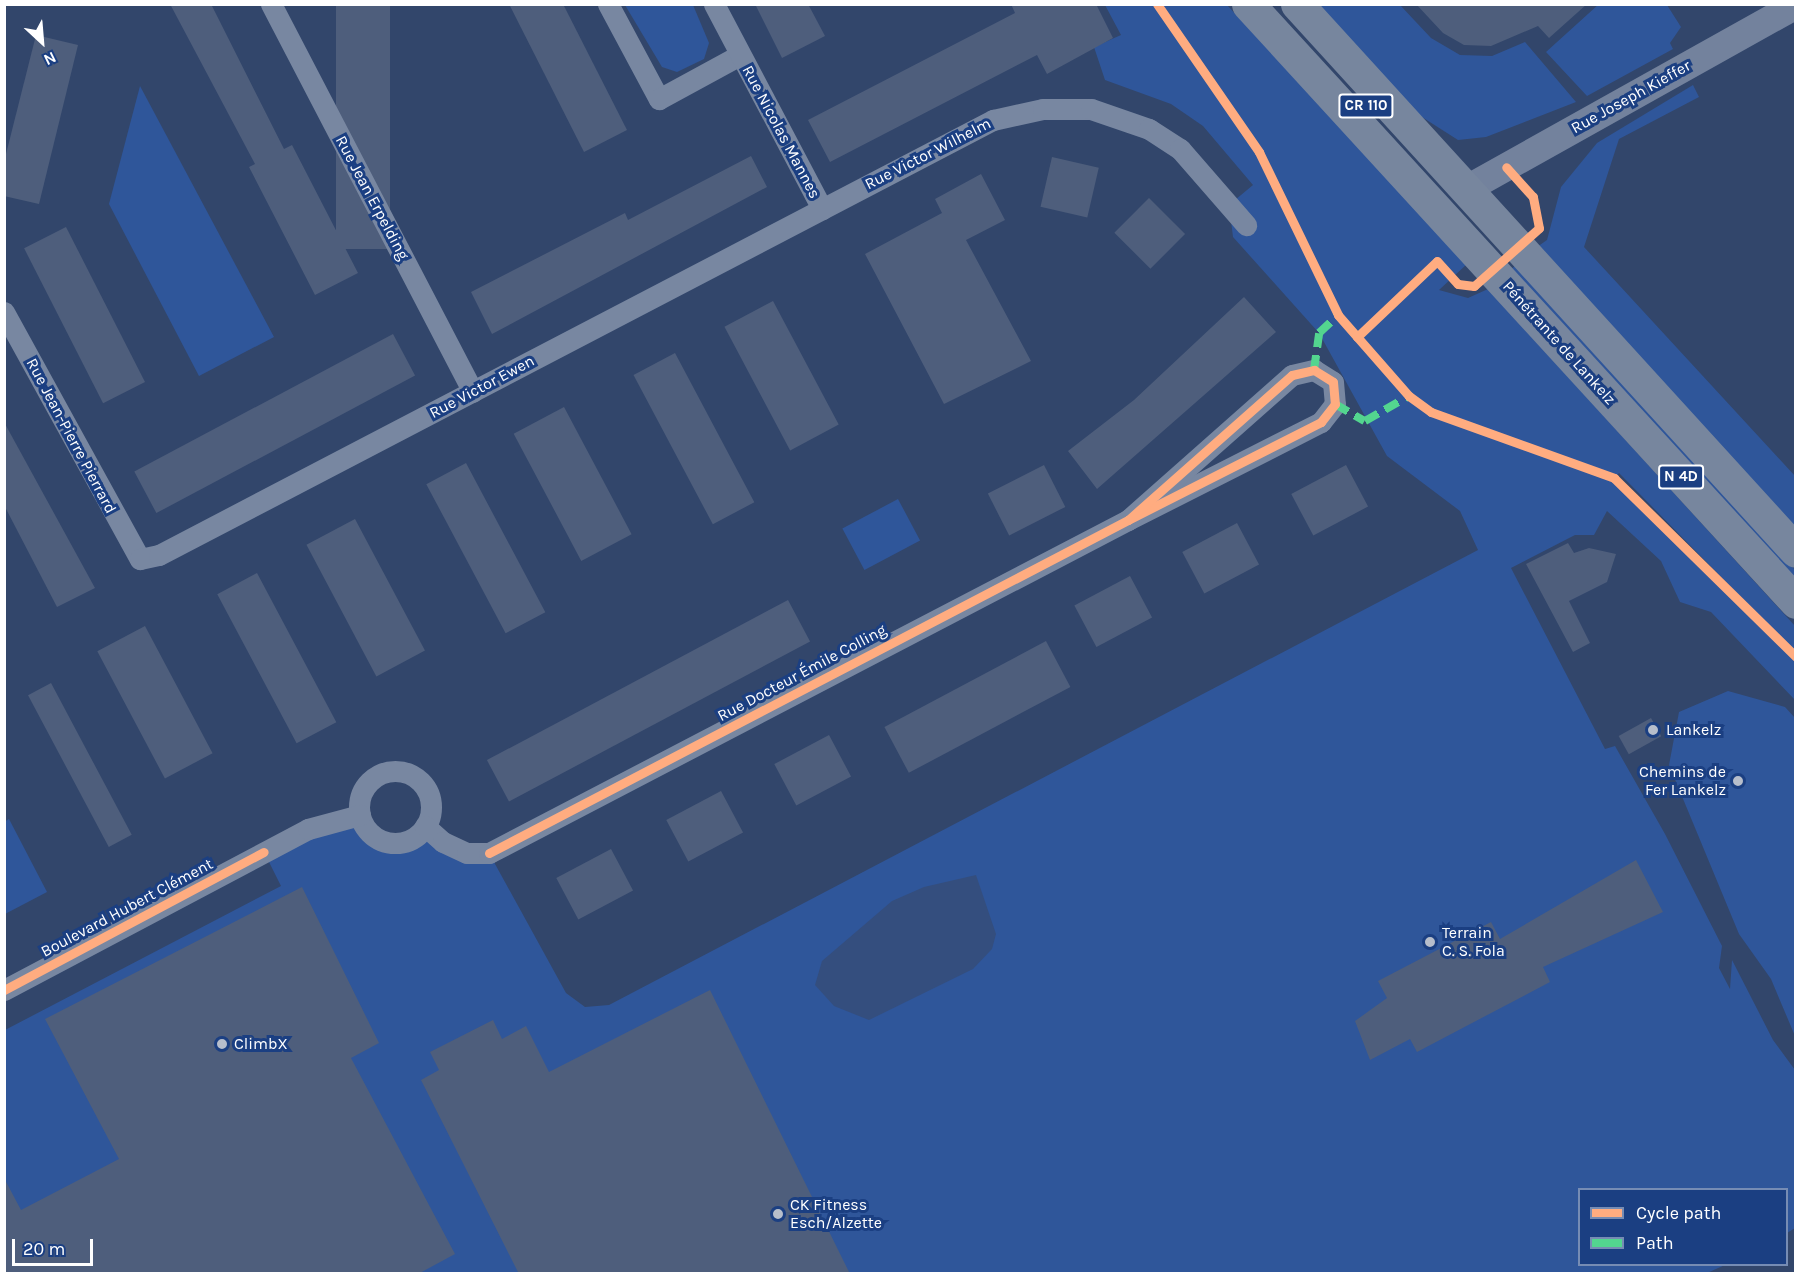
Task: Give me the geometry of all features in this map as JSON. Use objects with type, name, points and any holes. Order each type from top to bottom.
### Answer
[{"type":"main road","name":"Pénétrante de Lankelz","points":[[1298,4],[1454,202],[1796,602]]},
{"type":"main road","name":"Rue Joseph Kieffer","points":[[1454,202],[1796,5]]},
{"type":"main road","name":"Pénétrante de Lankelz","points":[[1258,15],[1454,202],[1796,551]]},
{"type":"street","name":"Rue Jean Erpelding","points":[[271,4],[472,392]]},
{"type":"street","name":"Rue Nicolas Mannes","points":[[608,4],[659,99],[740,55]]},
{"type":"street","name":"Rue Nicolas Mannes","points":[[714,4],[822,209]]},
{"type":"street","name":"Rue Victor Wilhelm","points":[[822,209],[993,120],[1043,109],[1091,109],[1149,129],[1180,149],[1246,225]]},
{"type":"street","name":"Rue Victor Ewen","points":[[140,559],[159,555],[822,209]]},
{"type":"street","name":"Rue Jean-Pierre Pierrard","points":[[4,312],[140,559]]},
{"type":"street","name":"Rue Docteur Émile Colling","points":[[424,826],[451,846],[489,853],[1321,422],[1335,404],[1333,382],[1314,370],[1292,375],[1128,520]]},
{"type":"street","points":[[401,771],[428,792],[424,826],[394,842],[372,835],[360,815],[368,782],[401,771]]},
{"type":"street","name":"Boulevard Hubert Clément","points":[[4,990],[308,829],[360,815]]},
{"type":"shaded area","points":[[1599,4],[1667,5],[1681,27],[1670,43],[1673,49],[1587,96],[1546,52]]},
{"type":"shaded area","points":[[625,5],[693,5],[709,43],[704,59],[677,72],[662,67]]},
{"type":"shaded area","points":[[1105,5],[1227,5],[1467,264],[1439,290],[1468,298],[1488,289],[1795,626],[1795,652],[1619,473],[1614,479],[1795,657],[1795,700],[1711,612],[1680,602],[1661,561],[1607,511],[1594,535],[1575,535],[1511,568],[1605,749],[1615,746],[1665,834],[1722,946],[1719,968],[1730,989],[1732,960],[1773,1040],[1795,1070],[1795,1228],[1788,1232],[1788,1188],[1578,1188],[1578,1266],[1723,1266],[1707,1273],[5,1274],[5,1030],[281,886],[264,852],[360,815],[383,840],[406,841],[425,826],[489,853],[566,993],[585,1007],[609,1005],[1478,550],[1460,511],[1387,456],[1319,333],[1233,237],[1229,205],[1253,185],[1203,126],[1171,104],[1105,80],[1094,47],[1121,35]]},
{"type":"shaded area","points":[[1314,5],[1400,5],[1431,38],[1460,55],[1492,56],[1525,42],[1576,102],[1486,137],[1458,140],[1411,110]]},
{"type":"shaded area","points":[[1693,85],[1699,97],[1619,139],[1584,247],[1795,476],[1795,531],[1537,247],[1547,240],[1561,187],[1597,143]]},
{"type":"shaded area","points":[[140,86],[274,337],[199,376],[109,204]]},
{"type":"shaded area","points":[[1516,265],[1795,570],[1795,588],[1509,271]]},
{"type":"shaded area","points":[[898,499],[920,540],[864,570],[842,529]]},
{"type":"shaded area","points":[[1728,691],[1785,707],[1795,718],[1795,1036],[1771,979],[1739,934],[1669,765],[1679,712]]},
{"type":"shaded area","points":[[9,819],[47,892],[5,914],[4,822]]},
{"type":"shaded area","points":[[976,875],[996,934],[992,949],[973,969],[869,1020],[834,1006],[815,985],[822,961],[892,901],[924,887]]},
{"type":"building","points":[[170,4],[211,4],[284,149],[292,145],[358,273],[315,295],[249,167],[255,164]]},
{"type":"building","points":[[336,4],[390,4],[390,249],[336,249]]},
{"type":"building","points":[[509,4],[563,4],[627,130],[584,152]]},
{"type":"building","points":[[755,4],[808,4],[825,36],[782,58]]},
{"type":"building","points":[[1011,4],[1096,4],[1113,38],[1047,74],[1037,55],[830,162],[808,120],[1015,13]]},
{"type":"building","points":[[1416,4],[1587,4],[1549,38],[1538,26],[1491,46],[1464,45],[1443,33]]},
{"type":"building","points":[[36,35],[78,45],[39,204],[4,196],[4,162]]},
{"type":"building","points":[[751,156],[767,187],[492,334],[471,292],[625,213],[628,220]]},
{"type":"building","points":[[1052,157],[1099,168],[1087,217],[1041,207]]},
{"type":"building","points":[[981,174],[1005,220],[966,240],[1031,361],[944,404],[865,254],[942,213],[935,199]]},
{"type":"building","points":[[1149,198],[1185,234],[1150,269],[1114,233]]},
{"type":"building","points":[[66,227],[145,382],[103,403],[24,248]]},
{"type":"building","points":[[1244,297],[1276,332],[1097,489],[1068,451],[1134,400]]},
{"type":"building","points":[[773,301],[839,425],[790,450],[724,327]]},
{"type":"building","points":[[393,334],[415,375],[156,513],[134,472]]},
{"type":"building","points":[[675,353],[754,502],[713,524],[634,375]]},
{"type":"building","points":[[564,407],[632,534],[581,561],[514,434]]},
{"type":"building","points":[[4,422],[95,588],[57,607],[4,505]]},
{"type":"building","points":[[466,463],[545,612],[506,633],[426,484]]},
{"type":"building","points":[[1044,465],[1065,507],[1009,535],[988,494]]},
{"type":"building","points":[[1346,465],[1368,506],[1313,536],[1291,494]]},
{"type":"building","points":[[355,519],[425,651],[376,676],[306,545]]},
{"type":"building","points":[[1237,523],[1259,564],[1204,594],[1182,552]]},
{"type":"building","points":[[1568,543],[1574,553],[1589,548],[1616,554],[1607,582],[1569,601],[1590,643],[1573,652],[1526,564]]},
{"type":"building","points":[[257,573],[336,722],[297,743],[217,594]]},
{"type":"building","points":[[1130,576],[1152,617],[1096,647],[1074,606]]},
{"type":"building","points":[[788,600],[810,641],[509,802],[487,760]]},
{"type":"building","points":[[145,626],[213,753],[165,778],[97,651]]},
{"type":"building","points":[[1046,641],[1070,687],[909,773],[884,727]]},
{"type":"building","points":[[51,683],[132,835],[109,847],[28,695]]},
{"type":"building","points":[[1651,718],[1661,736],[1629,754],[1619,736]]},
{"type":"building","points":[[829,735],[851,776],[796,806],[774,764]]},
{"type":"building","points":[[721,791],[743,832],[688,862],[666,820]]},
{"type":"building","points":[[611,849],[633,890],[578,920],[556,878]]},
{"type":"building","points":[[1636,860],[1663,912],[1543,967],[1550,982],[1417,1052],[1410,1039],[1370,1060],[1355,1021],[1387,998],[1378,981],[1491,922],[1500,939]]},
{"type":"building","points":[[302,887],[379,1043],[351,1058],[455,1254],[418,1274],[4,1274],[4,1178],[21,1210],[119,1159],[45,1019]]},
{"type":"building","points":[[710,990],[850,1274],[519,1274],[421,1080],[439,1070],[430,1052],[493,1020],[502,1039],[526,1026],[549,1072]]},
{"type":"marked path","points":[[1314,370],[1319,333],[1338,315]]},
{"type":"marked path","points":[[1335,404],[1365,421],[1409,396]]},
{"type":"cycle path","points":[[1157,4],[1259,152],[1338,315],[1409,396],[1431,412],[1614,478],[1796,657]]},
{"type":"cycle path","points":[[1357,337],[1437,261],[1458,284],[1474,286],[1539,228],[1533,197],[1506,167]]},
{"type":"cycle path","points":[[1314,370],[1333,382],[1335,404],[1321,422],[1128,520],[1292,375],[1314,370]]},
{"type":"cycle path","points":[[489,853],[1128,520]]},
{"type":"cycle path","points":[[4,990],[264,852]]},
{"type":"place","name":"Lankelz","points":[[1653,730]]},
{"type":"place","name":"Chemins de Fer Lankelz","points":[[1738,781]]},
{"type":"place","name":"Terrain C. S. Fola","points":[[1430,942]]},
{"type":"place","name":"ClimbX","points":[[222,1044]]},
{"type":"place","name":"CK Fitness Esch/Alzette","points":[[778,1214]]}]
